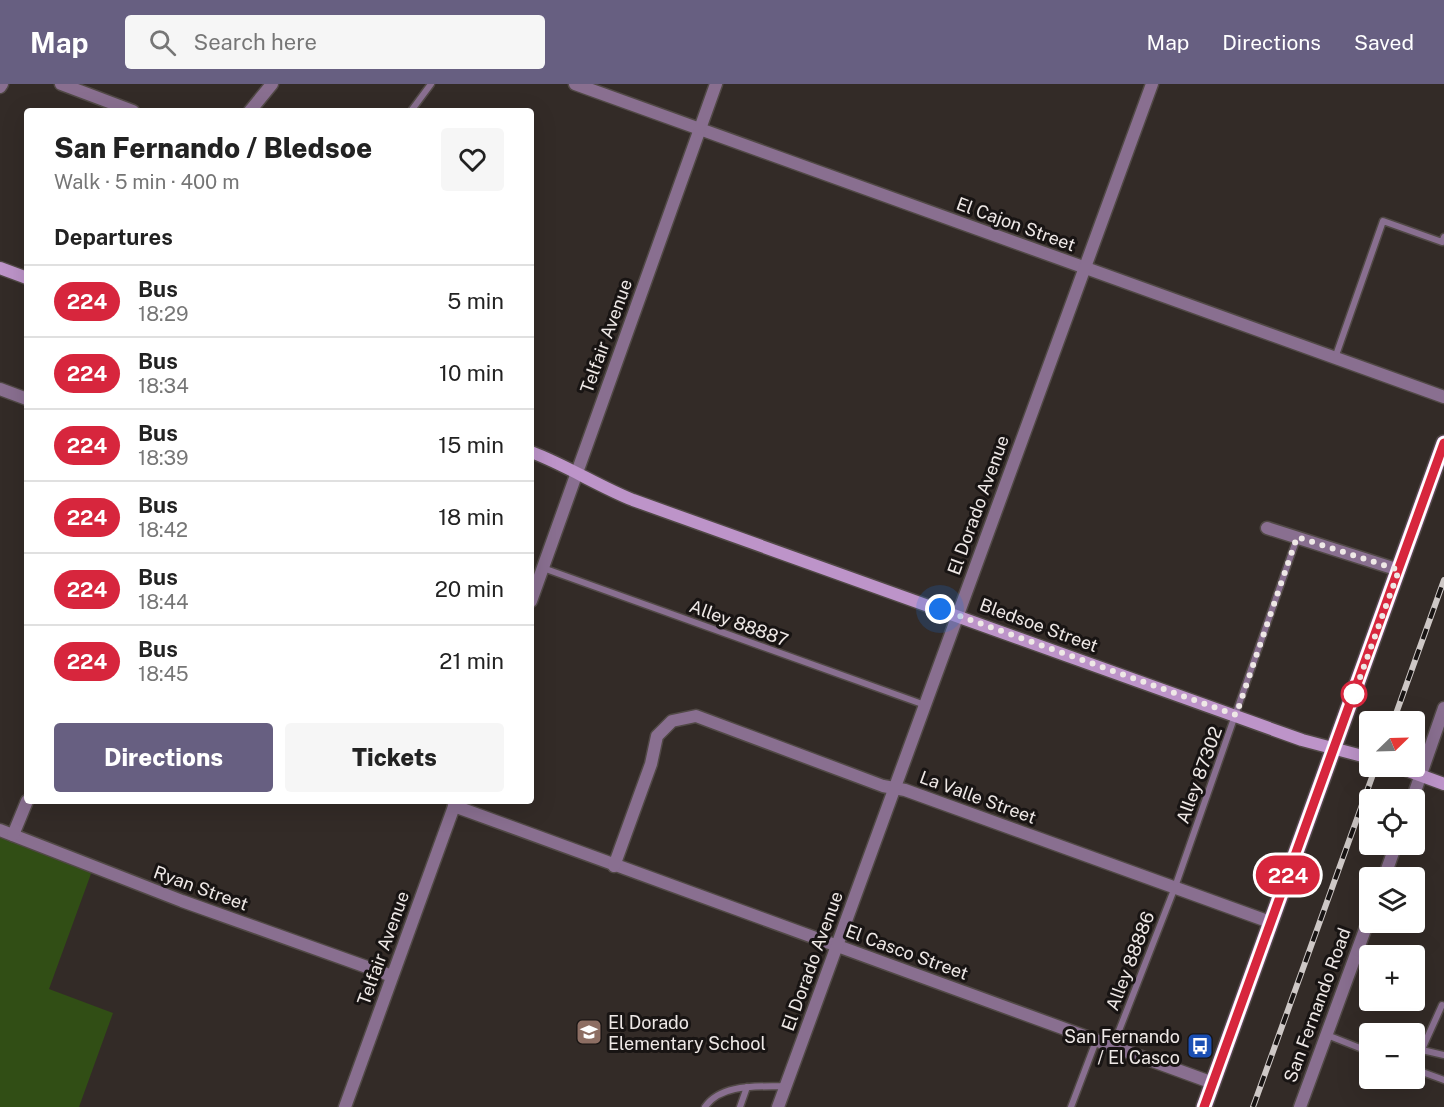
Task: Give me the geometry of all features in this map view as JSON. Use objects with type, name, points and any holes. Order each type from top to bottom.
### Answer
[{"type":"main road","points":[[1204,1107],[1444,443]]},
{"type":"street","points":[[60,84],[125,108]]},
{"type":"street","points":[[252,108],[272,84]]},
{"type":"street","name":"El Cajon Street","points":[[575,84],[1444,397]]},
{"type":"street","name":"Telfair Avenue","points":[[534,593],[716,84]]},
{"type":"street","name":"El Dorado Avenue","points":[[778,1107],[1083,267],[1152,84]]},
{"type":"street","points":[[0,267],[24,277]]},
{"type":"street","points":[[0,389],[24,398]]},
{"type":"street","name":"Bledsoe Street","points":[[534,453],[633,500],[1236,715],[1334,749],[1359,755]]},
{"type":"street","points":[[1268,528],[1399,570]]},
{"type":"street","points":[[1425,763],[1444,708]]},
{"type":"street","name":"La Valle Street","points":[[614,866],[651,764],[657,736],[672,721],[696,716],[1270,922]]},
{"type":"street","points":[[1425,776],[1444,784]]},
{"type":"street","points":[[13,835],[26,804]]},
{"type":"street","name":"Telfair Avenue","points":[[345,1107],[455,804]]},
{"type":"street","name":"El Casco Street","points":[[458,804],[614,866],[1213,1083]]},
{"type":"street","name":"Ryan Street","points":[[0,830],[182,901],[392,976]]},
{"type":"street","name":"San Fernando Road","points":[[1300,1107],[1364,933]]},
{"type":"lane","points":[[413,108],[431,84]]},
{"type":"lane","points":[[1335,359],[1383,221],[1442,242],[1444,237]]},
{"type":"lane","name":"Alley 87302","points":[[1175,887],[1297,537]]},
{"type":"lane","name":"Alley 88887","points":[[543,568],[925,705]]},
{"type":"lane","name":"Alley 88886","points":[[1113,1046],[1175,887]]},
{"type":"lane","points":[[1425,1043],[1442,1005]]},
{"type":"lane","points":[[1326,1035],[1359,1048]]},
{"type":"lane","points":[[1071,1107],[1097,1040]]},
{"type":"lane","points":[[1425,1051],[1444,1055]]},
{"type":"lane","points":[[1425,1072],[1444,1080]]},
{"type":"lane","points":[[705,1107],[726,1091],[747,1087],[786,1086]]},
{"type":"lane","points":[[740,1107],[747,1087]]},
{"type":"green space","points":[[0,837],[92,871],[49,989],[113,1013],[79,1107],[0,1107]]},
{"type":"railway","points":[[1397,711],[1444,580]]},
{"type":"railway","points":[[1253,1107],[1372,777]]},
{"type":"bus line","name":"224","points":[[1204,1107],[1444,443]]},
{"type":"place","name":"El Dorado Elementary School","points":[[589,1032]]},
{"type":"place","name":"San Fernando / El Casco","points":[[1200,1046]]},
{"type":"route","points":[[940,609],[1236,715],[1297,537],[1399,570],[1354,694]]}]
